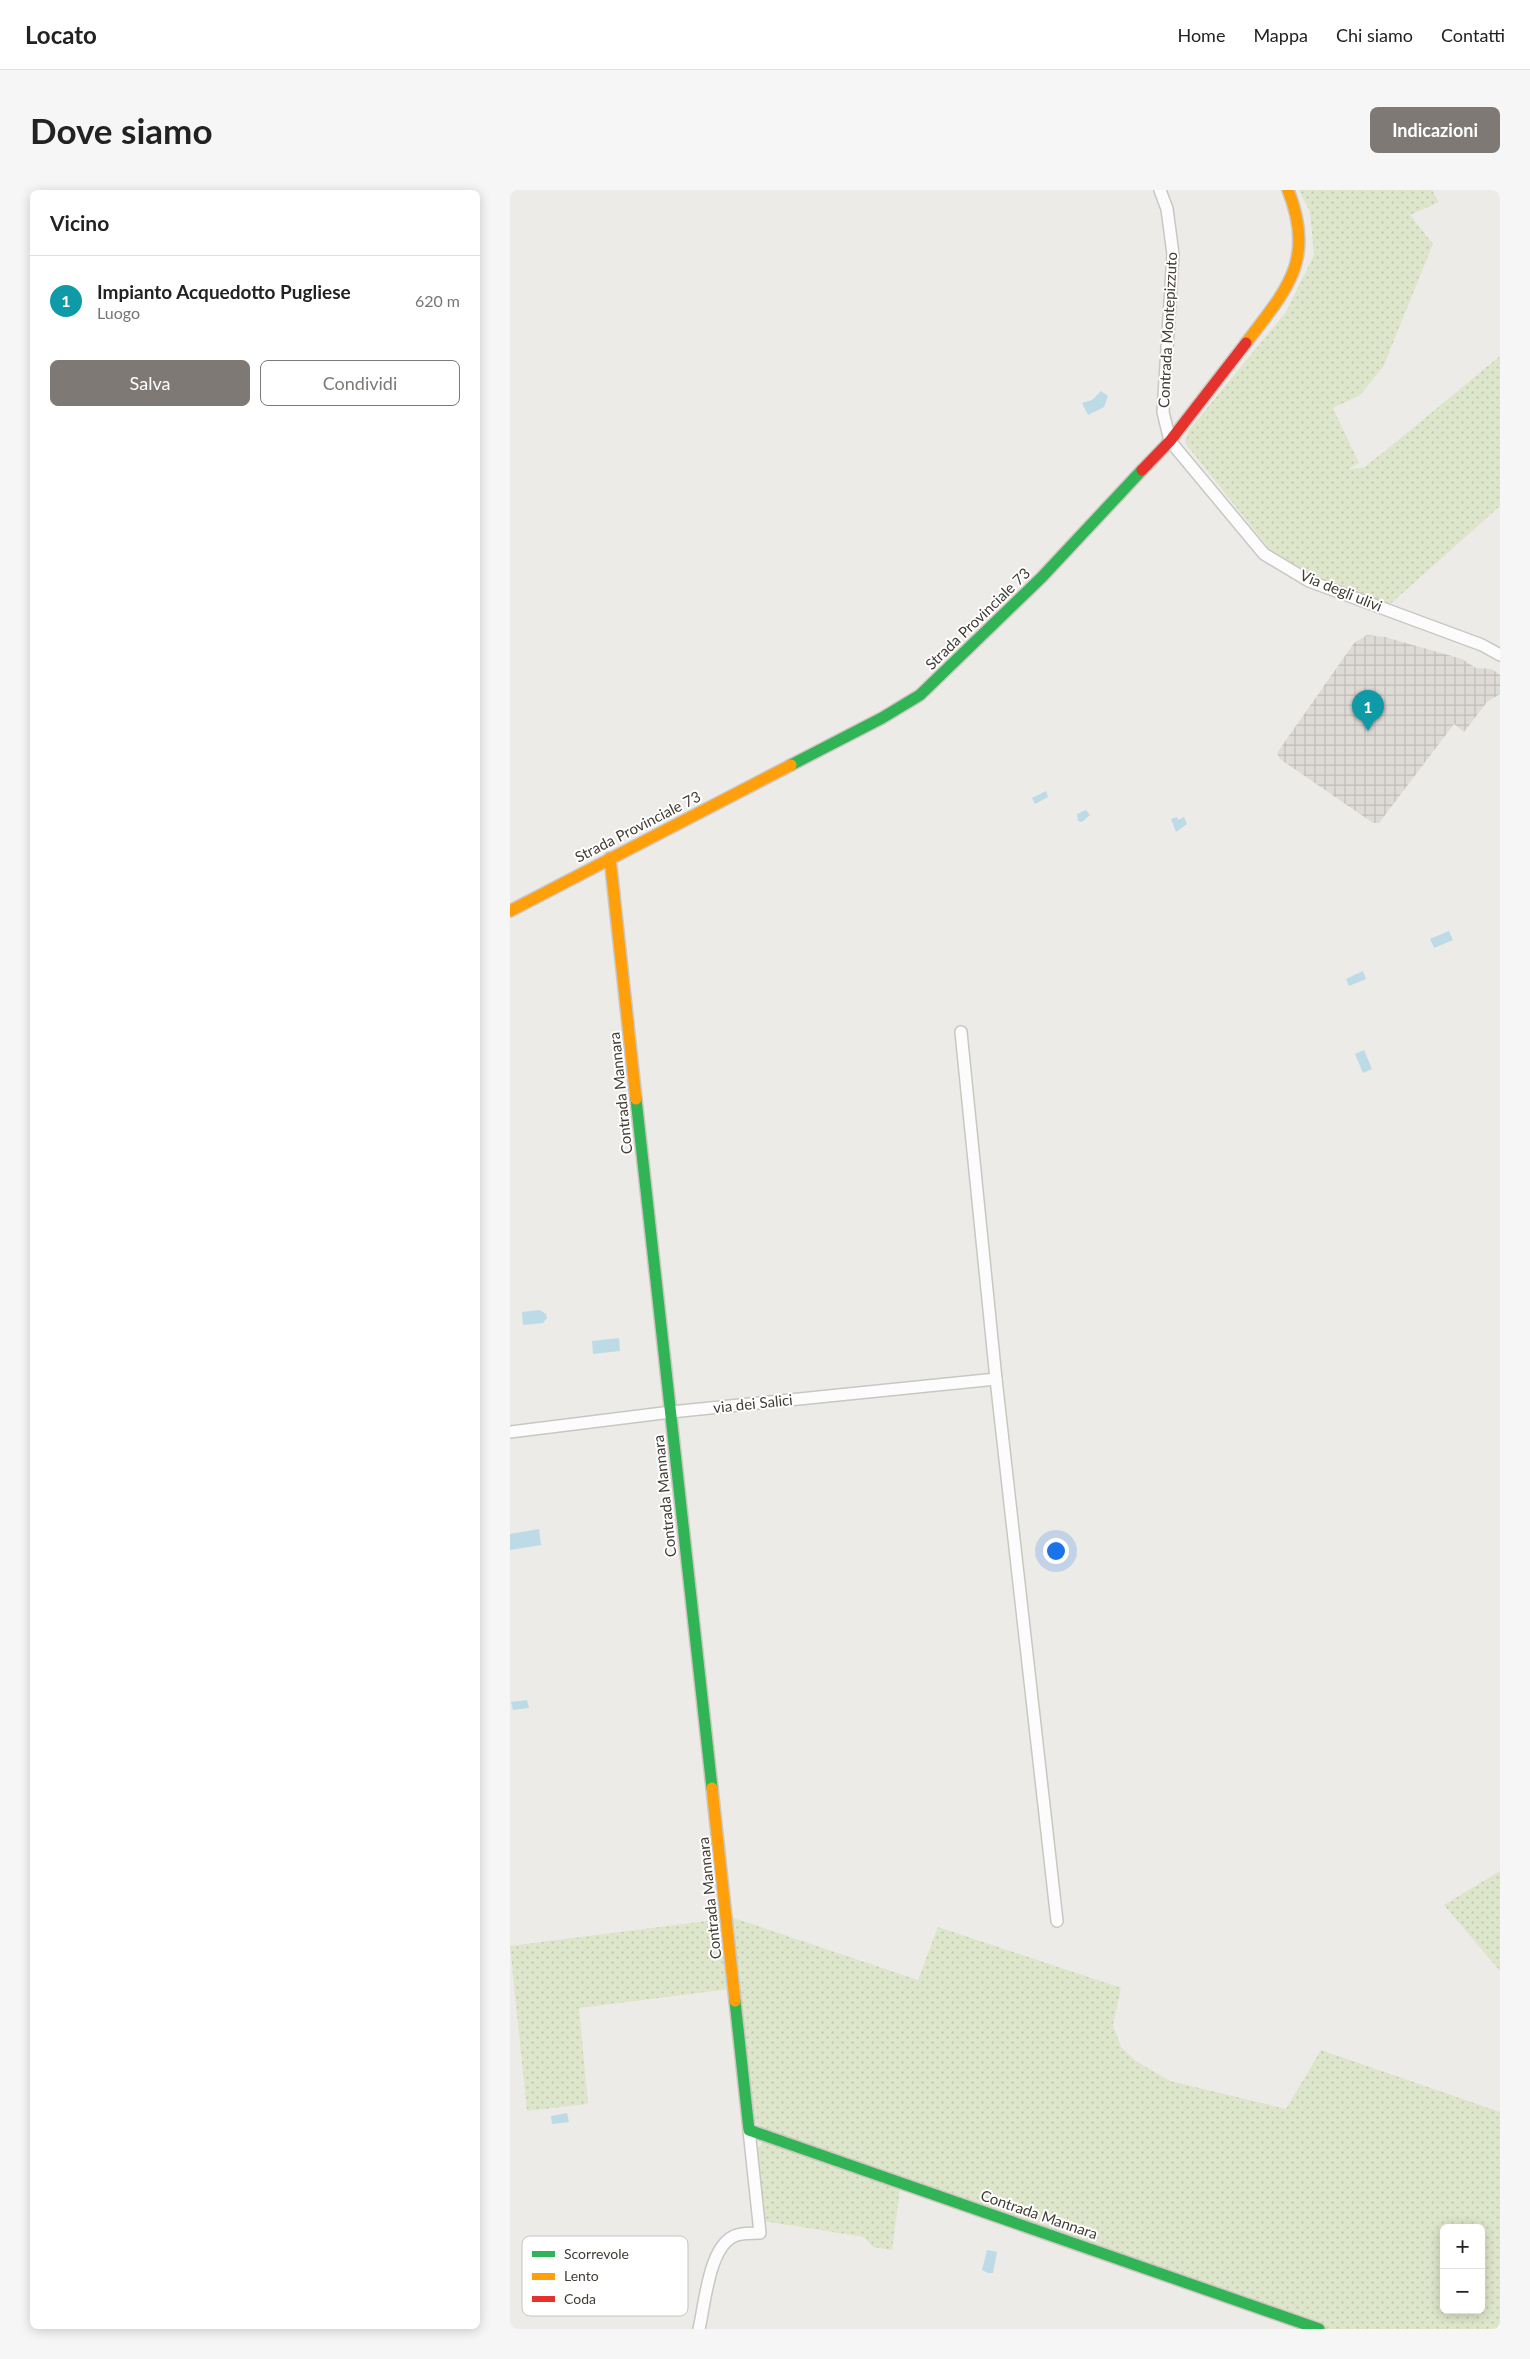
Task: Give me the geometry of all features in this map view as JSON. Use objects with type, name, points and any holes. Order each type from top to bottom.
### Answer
[{"type":"street","name":"Contrada Montepizzuto","points":[[1160,190],[1167,209],[1173,254],[1163,412],[1170,441]]},
{"type":"street","name":"Strada Provinciale 73","points":[[510,910],[882,718],[920,695],[948,670],[1042,577],[1170,441],[1283,294],[1295,269],[1301,241],[1300,224],[1288,190]]},
{"type":"street","name":"Via degli ulivi","points":[[1170,441],[1264,554],[1309,581],[1483,646],[1500,656]]},
{"type":"street","name":"Contrada Mannara","points":[[610,858],[760,2233],[736,2235],[721,2245],[715,2259],[699,2329]]},
{"type":"street","points":[[961,1032],[996,1379],[1057,1921]]},
{"type":"street","name":"via dei Salici","points":[[510,1432],[671,1412],[996,1379]]},
{"type":"street","name":"Contrada Mannara","points":[[749,2130],[1319,2329]]},
{"type":"shaded area","points":[[1367,635],[1385,637],[1462,659],[1476,668],[1492,669],[1500,675],[1500,694],[1487,702],[1464,732],[1454,724],[1379,823],[1373,823],[1280,759],[1277,753],[1354,643]]},
{"type":"green space","points":[[1299,190],[1432,190],[1439,202],[1410,215],[1433,244],[1383,367],[1360,395],[1333,408],[1359,463],[1348,469],[1363,468],[1500,356],[1500,506],[1387,607],[1314,579],[1272,552],[1185,443],[1189,430],[1286,312],[1314,255],[1310,212]]},
{"type":"green space","points":[[1500,1871],[1500,1971],[1444,1905]]},
{"type":"green space","points":[[731,1917],[918,1980],[938,1927],[1121,1988],[1113,2025],[1121,2047],[1136,2061],[1170,2081],[1286,2109],[1321,2050],[1500,2112],[1500,2329],[1325,2329],[760,2128],[752,2117]]},
{"type":"green space","points":[[722,1919],[730,1989],[579,2008],[588,2104],[527,2111],[510,1946]]},
{"type":"green space","points":[[764,2141],[900,2189],[892,2250],[873,2247],[864,2237],[763,2221],[756,2150]]},
{"type":"water","points":[[1101,391],[1108,396],[1104,407],[1088,415],[1082,403],[1092,400]]},
{"type":"water","points":[[1046,791],[1048,797],[1035,804],[1032,798]]},
{"type":"water","points":[[1086,810],[1090,815],[1082,822],[1078,821],[1077,814]]},
{"type":"water","points":[[1177,817],[1178,820],[1184,817],[1187,824],[1176,832],[1171,819]]},
{"type":"water","points":[[1449,931],[1453,940],[1434,948],[1430,939]]},
{"type":"water","points":[[1363,971],[1366,979],[1349,986],[1346,979]]},
{"type":"water","points":[[1364,1050],[1372,1069],[1363,1073],[1355,1054]]},
{"type":"water","points":[[540,1310],[546,1314],[547,1318],[543,1323],[523,1325],[522,1312]]},
{"type":"water","points":[[619,1338],[620,1351],[593,1354],[592,1341]]},
{"type":"water","points":[[539,1529],[541,1545],[510,1550],[510,1534]]},
{"type":"water","points":[[527,1700],[529,1708],[513,1710],[511,1702]]},
{"type":"water","points":[[567,2113],[569,2122],[552,2124],[551,2116]]},
{"type":"water","points":[[987,2250],[997,2252],[993,2273],[982,2270]]},
{"type":"traffic: fast","points":[[791,765],[882,718],[920,695],[1042,577],[1142,470]]},
{"type":"traffic: fast","points":[[636,1099],[712,1788]]},
{"type":"traffic: fast","points":[[735,2001],[749,2130],[1319,2329]]},
{"type":"traffic: slow","points":[[1246,343],[1285,289],[1298,255],[1299,236],[1296,214],[1288,190]]},
{"type":"traffic: slow","points":[[510,911],[791,765]]},
{"type":"traffic: slow","points":[[610,858],[636,1099]]},
{"type":"traffic: slow","points":[[712,1788],[735,2001]]},
{"type":"traffic: jam","points":[[1142,470],[1170,441],[1246,343]]},
{"type":"place","name":"Impianto Acquedotto Pugliese","points":[[1368,731]]}]
